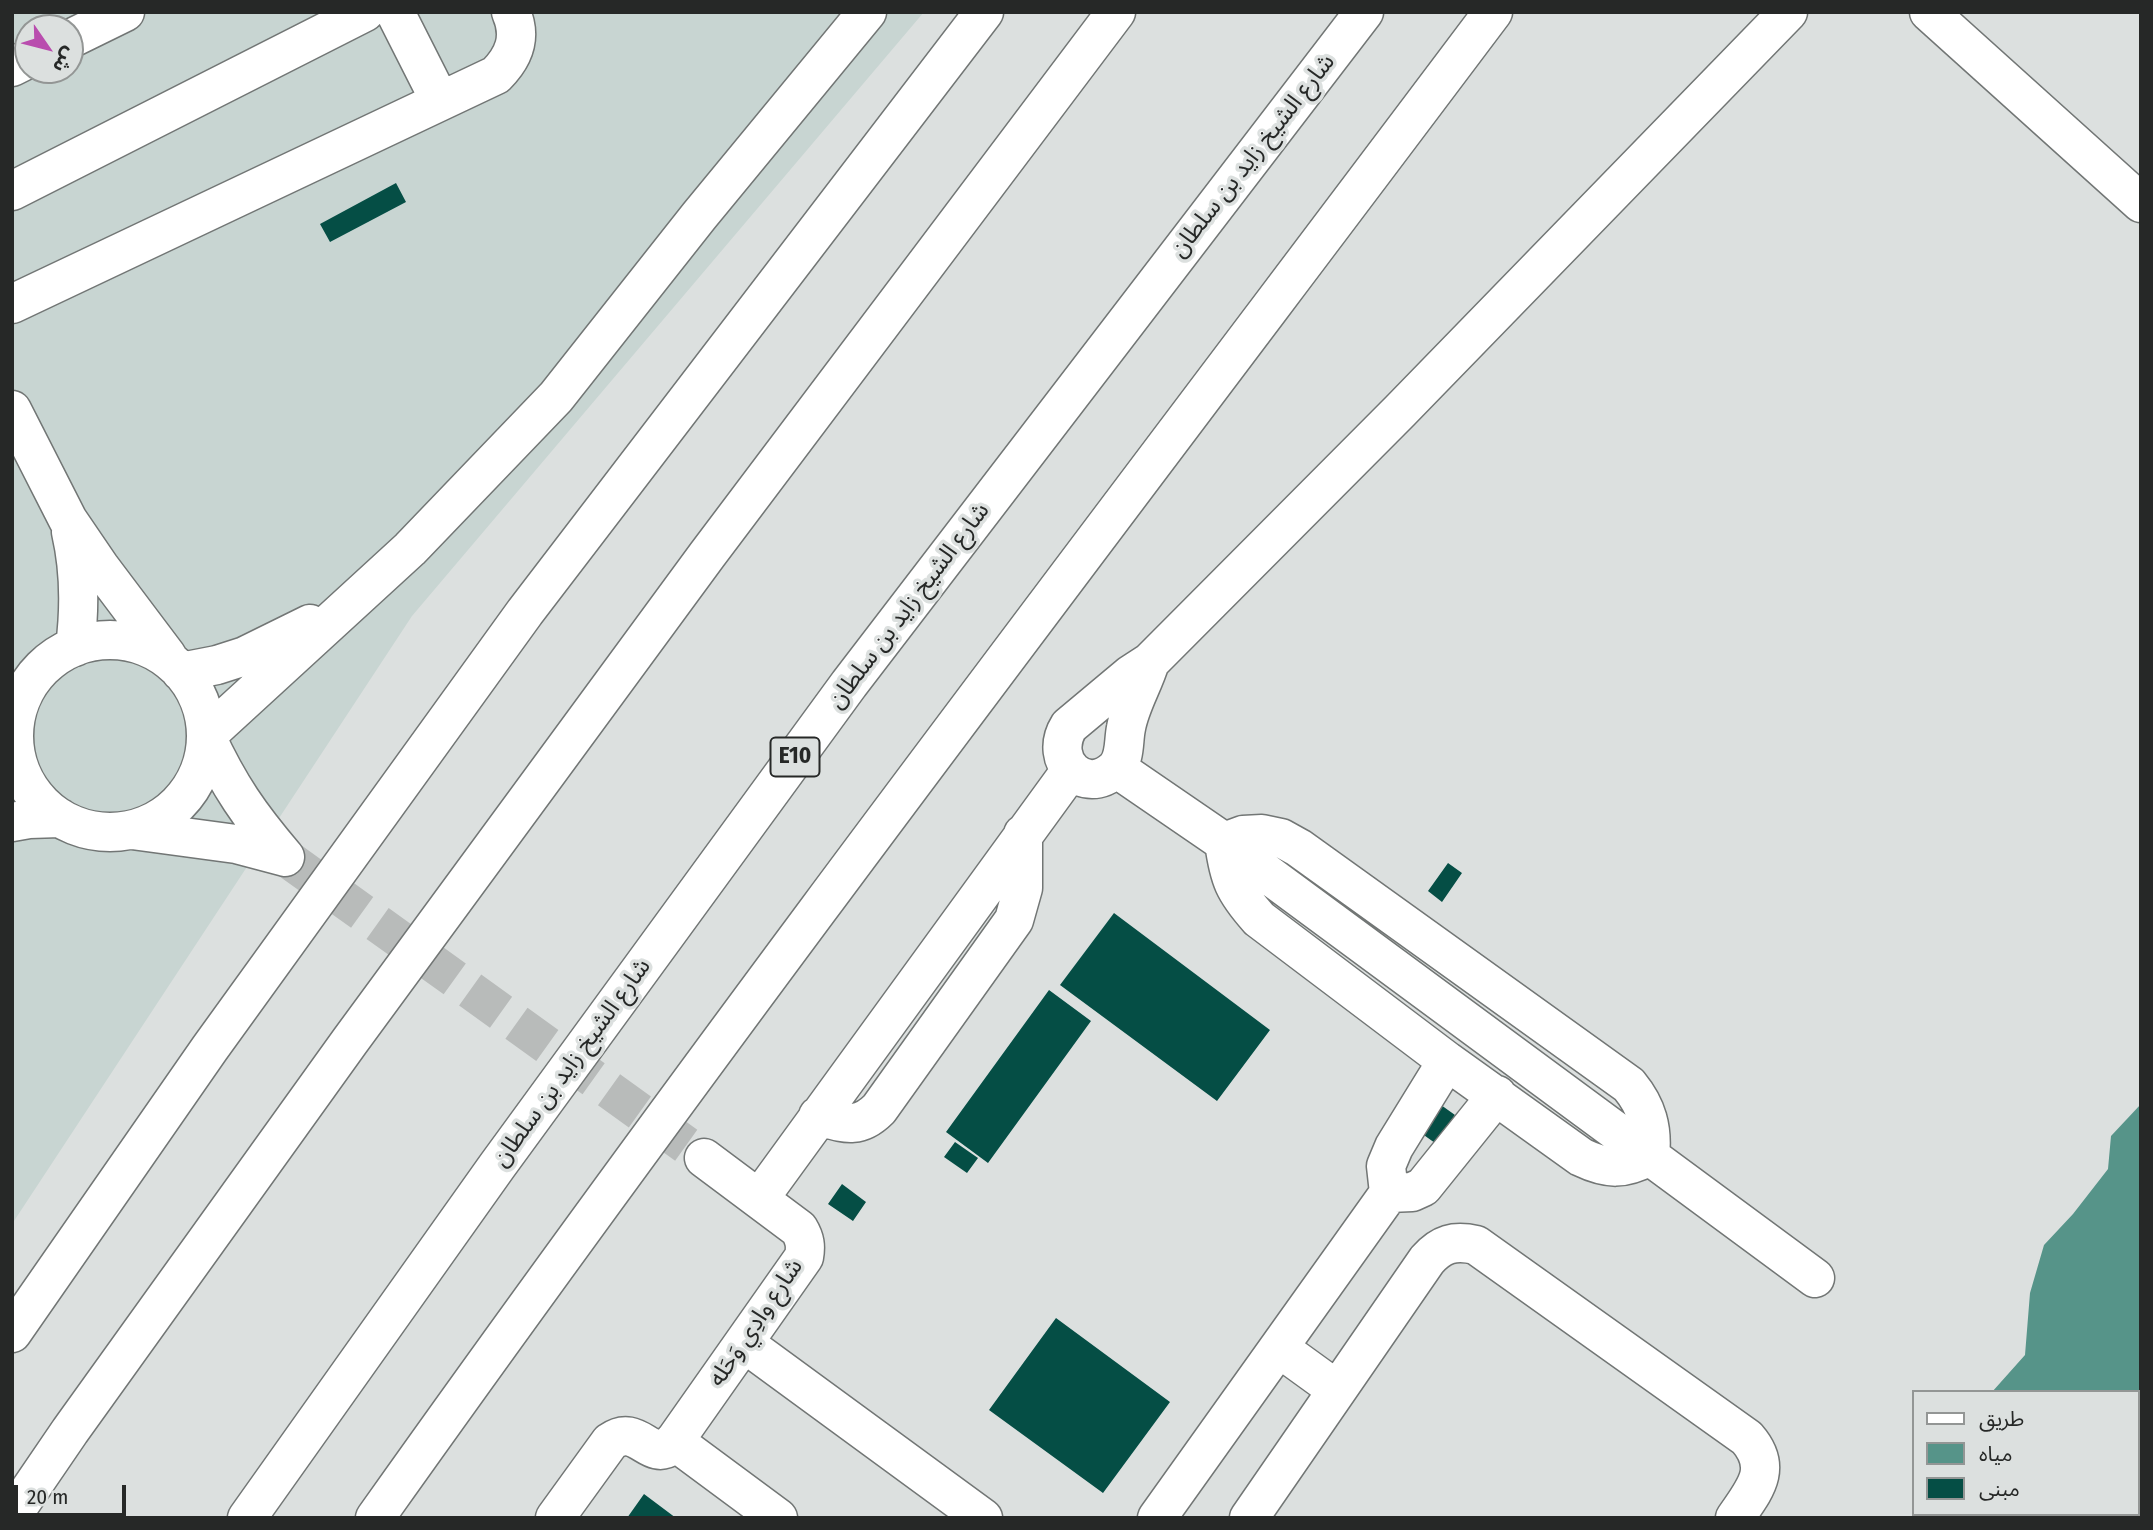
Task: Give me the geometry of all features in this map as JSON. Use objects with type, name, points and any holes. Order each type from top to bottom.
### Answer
[{"type":"main road","points":[[84,32],[125,12]]},
{"type":"main road","points":[[12,191],[365,12]]},
{"type":"main road","points":[[396,12],[440,101]]},
{"type":"main road","points":[[12,303],[496,75],[508,64],[514,49],[517,34],[511,12]]},
{"type":"main road","points":[[206,736],[410,549],[556,397],[699,216],[867,12]]},
{"type":"main road","points":[[12,1333],[210,1048],[517,623],[984,12]]},
{"type":"main road","points":[[12,1516],[69,1431],[350,1041],[707,555],[1116,12]]},
{"type":"main road","name":"شارع الشيخ زايد بن سلطان","points":[[247,1518],[497,1166],[849,684],[1364,12]]},
{"type":"main road","points":[[375,1518],[502,1339],[867,841],[1493,12]]},
{"type":"main road","points":[[1150,662],[1129,714],[1122,758],[1116,768],[1106,775],[1093,778],[1081,776],[1071,770],[1063,760],[1061,748],[1063,736],[1069,726],[1130,675],[1150,662],[1429,381],[1787,12]]},
{"type":"main road","points":[[1928,12],[2141,203]]},
{"type":"main road","points":[[12,410],[68,520],[114,586],[175,666],[189,680],[202,707],[206,736],[203,761],[192,785],[176,805],[156,820],[132,830]]},
{"type":"main road","points":[[68,520],[76,552],[79,583],[75,647]]},
{"type":"main road","points":[[206,736],[225,777],[253,819],[285,857],[236,844],[132,830],[107,832],[83,829],[60,818],[37,799],[17,773],[15,723],[22,682],[59,654],[99,641],[123,640],[147,647],[175,666],[216,666],[245,656],[352,602]]},
{"type":"main road","points":[[1116,768],[1224,842],[1815,1278]]},
{"type":"main road","points":[[759,1199],[1071,770]]},
{"type":"main road","points":[[12,822],[60,818]]},
{"type":"main road","points":[[1224,842],[1228,871],[1240,897],[1259,919],[1447,1061],[1581,1157],[1598,1165],[1616,1168],[1634,1165],[1650,1156]]},
{"type":"main road","points":[[1157,1518],[1389,1193],[1386,1166],[1394,1147],[1447,1061]]},
{"type":"main road","points":[[1389,1193],[1412,1192],[1423,1186],[1497,1095]]},
{"type":"main road","name":"شارع وادِي وَحَله","points":[[674,1441],[799,1266],[806,1247],[799,1229],[704,1158]]},
{"type":"main road","points":[[1249,1518],[1427,1260],[1436,1250],[1448,1243],[1462,1242],[1476,1245],[1747,1438],[1755,1447],[1761,1470],[1755,1489],[1735,1518]]},
{"type":"main road","points":[[744,1343],[983,1518]]},
{"type":"main road","points":[[1279,1348],[1337,1390]]},
{"type":"main road","points":[[555,1518],[610,1442],[629,1435],[662,1451],[674,1441],[778,1518]]},
{"type":"shaded area","points":[[12,12],[924,12],[412,616],[12,1224]]},
{"type":"water","points":[[2141,1104],[2141,1518],[1933,1518],[2139,1516],[2139,1390],[1994,1390],[2025,1355],[2030,1293],[2044,1245],[2073,1214],[2108,1169],[2111,1136]]},
{"type":"building","points":[[396,183],[406,202],[330,242],[320,224]]},
{"type":"building","points":[[1448,863],[1462,873],[1442,902],[1428,891]]},
{"type":"building","points":[[1114,913],[1270,1030],[1217,1101],[1060,985]]},
{"type":"building","points":[[1049,990],[1091,1021],[988,1163],[946,1132]]},
{"type":"building","points":[[1441,1105],[1455,1115],[1435,1143],[1421,1133]]},
{"type":"building","points":[[955,1142],[978,1158],[967,1173],[944,1157]]},
{"type":"building","points":[[842,1184],[866,1202],[853,1221],[828,1204]]},
{"type":"building","points":[[1056,1318],[1170,1402],[1103,1493],[989,1410]]},
{"type":"building","points":[[644,1494],[676,1518],[627,1518]]},
{"type":"tunnel","points":[[285,857],[704,1158]]}]
